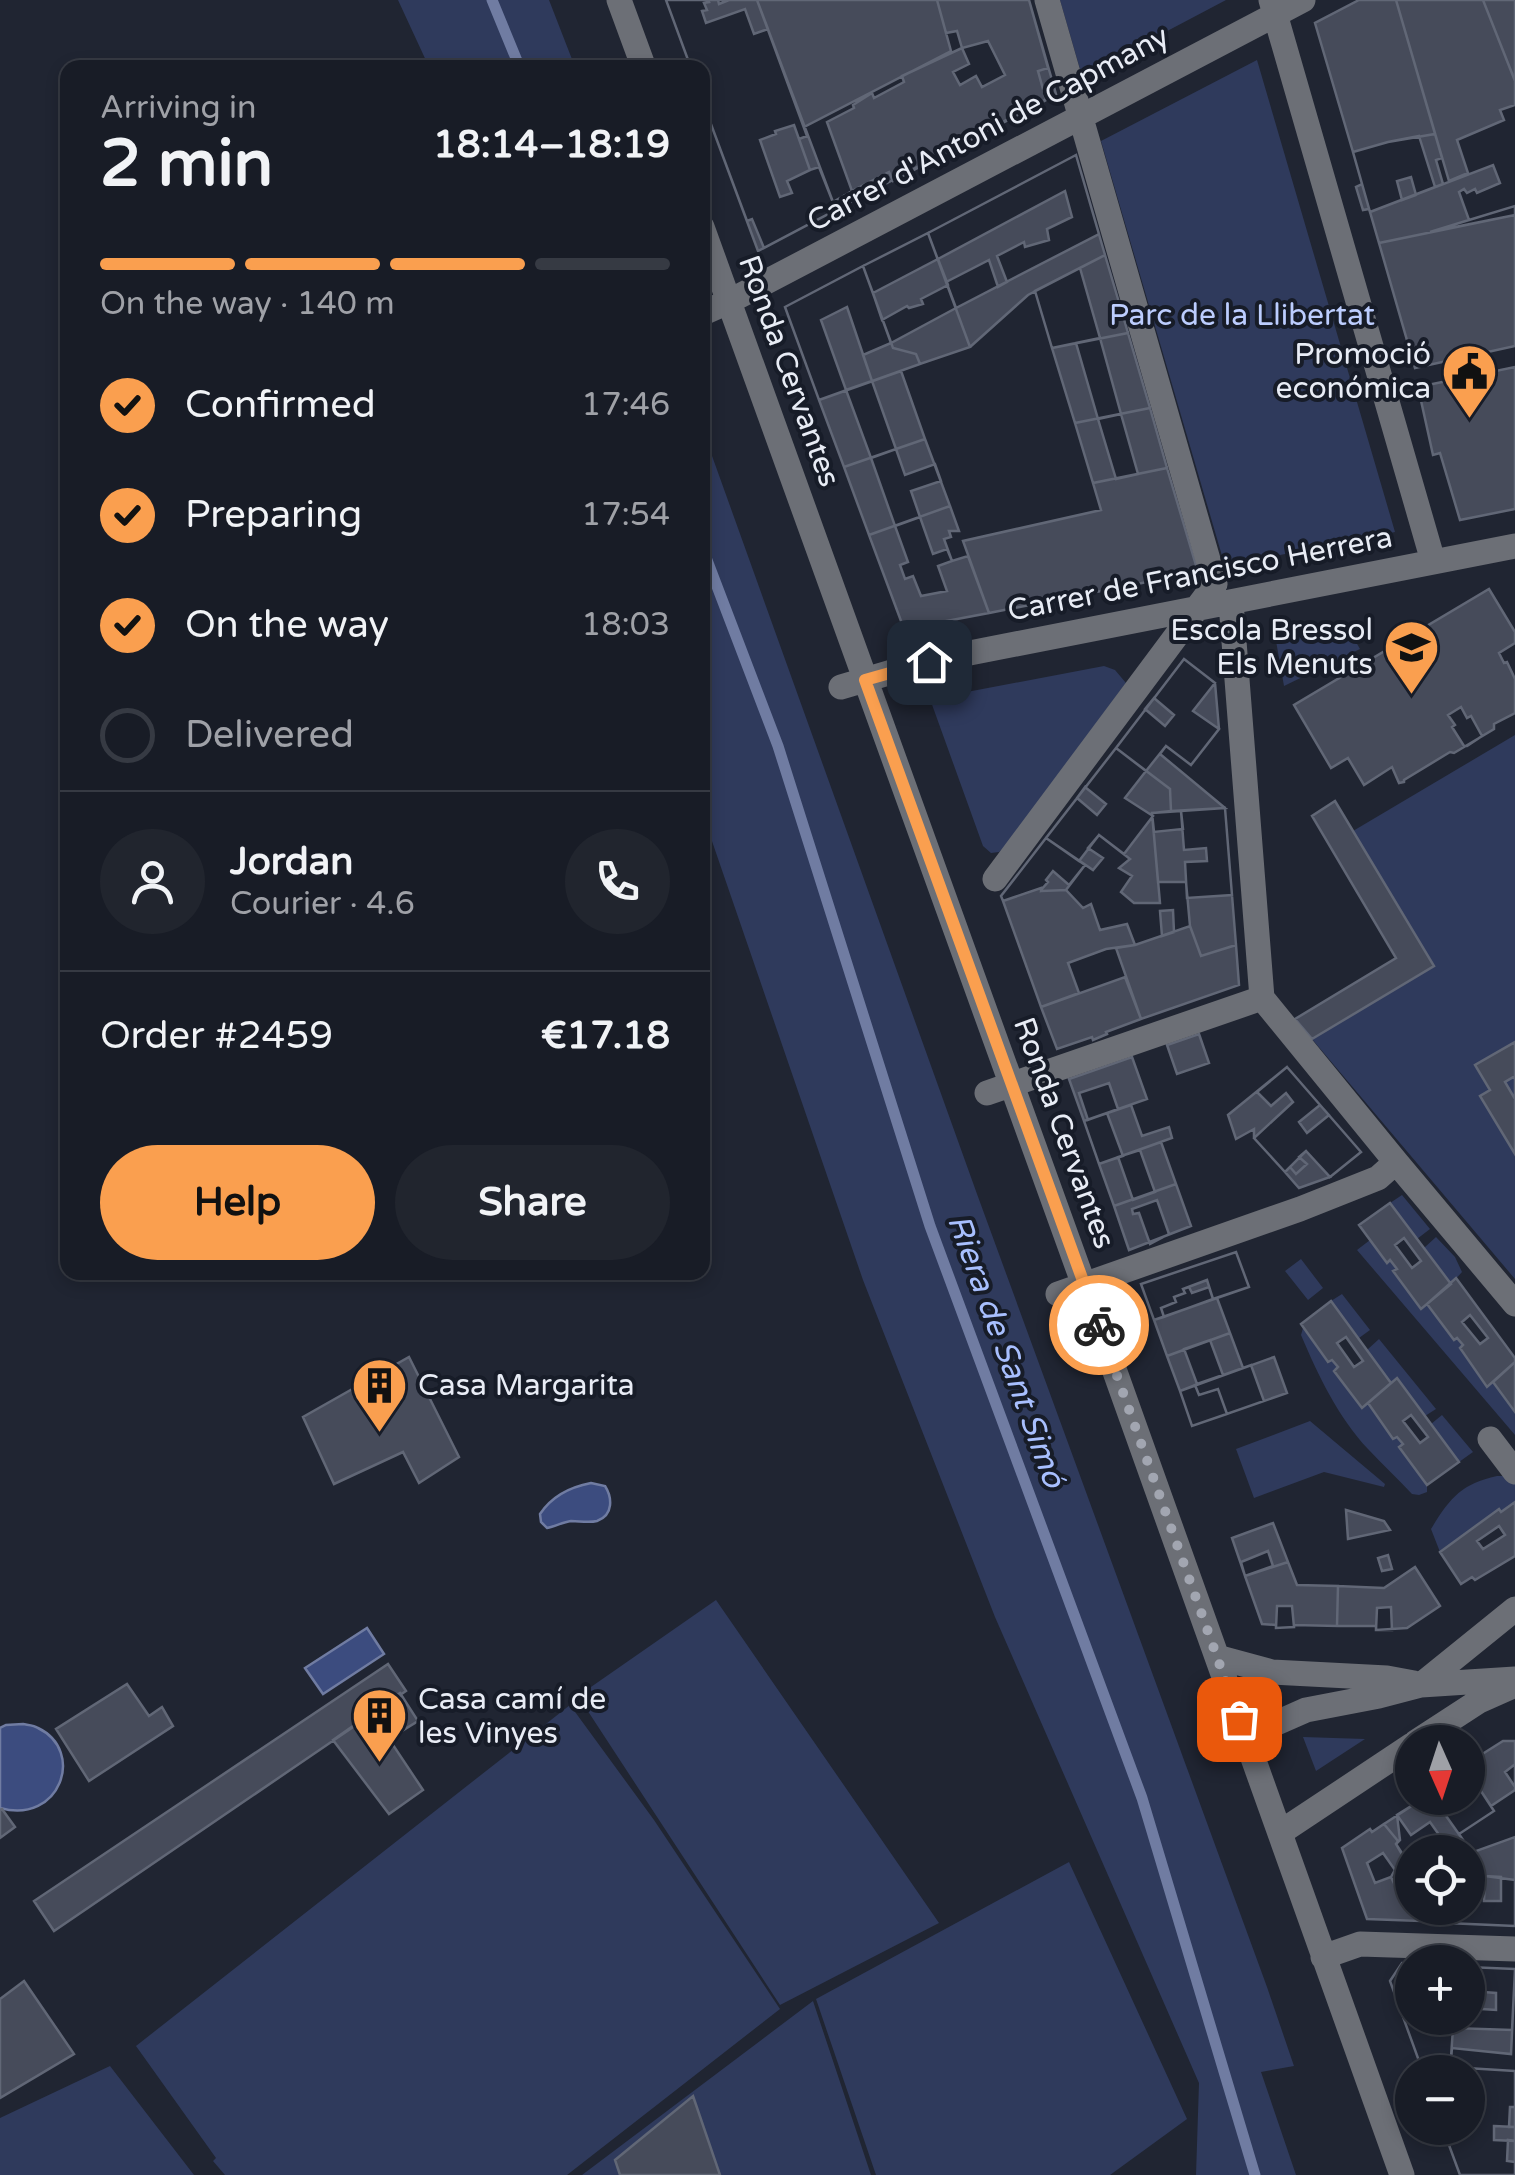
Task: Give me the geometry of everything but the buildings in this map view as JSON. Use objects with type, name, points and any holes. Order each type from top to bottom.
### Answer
[{"type":"street","points":[[619,0],[641,60]]},
{"type":"street","points":[[995,878],[1215,584],[1047,0]]},
{"type":"street","name":"Carrer d'Antoni de Capmany","points":[[710,310],[1082,117],[1273,7],[1303,0]]},
{"type":"street","points":[[1273,7],[1433,561]]},
{"type":"street","name":"Ronda Cervantes","points":[[710,248],[853,684],[1011,1085],[1402,2175]]},
{"type":"street","name":"Carrer de Francisco Herrera","points":[[853,684],[929,662],[1515,546]]},
{"type":"street","points":[[1231,603],[1262,998],[1515,1304]]},
{"type":"street","points":[[986,1094],[1262,998]]},
{"type":"street","points":[[1058,1294],[1378,1178],[1396,1162]]},
{"type":"street","points":[[1490,1438],[1515,1472]]},
{"type":"street","points":[[1421,1685],[1515,1609]]},
{"type":"street","points":[[1217,1658],[1272,1672],[1387,1678],[1421,1685]]},
{"type":"street","points":[[1250,1750],[1264,1728],[1306,1710],[1421,1685],[1515,1682]]},
{"type":"street","points":[[1443,1725],[1515,1682]]},
{"type":"street","points":[[1281,1832],[1395,1757]]},
{"type":"street","points":[[1324,1957],[1360,1944],[1515,1949]]},
{"type":"green space","points":[[398,0],[549,0],[572,60],[426,60]]},
{"type":"green space","points":[[1060,0],[1226,0],[1082,76]]},
{"type":"green space","name":"Parc de la Llibertat","points":[[1257,60],[1395,532],[1225,566],[1101,141]]},
{"type":"green space","points":[[710,450],[1294,2066],[1261,2072],[1296,2175],[1196,2175],[1199,2083],[995,1617],[863,1280],[710,835]]},
{"type":"green space","points":[[1349,630],[1360,649],[1284,686],[1276,641]]},
{"type":"green space","points":[[1104,666],[1115,670],[1126,683],[1004,848],[991,853],[983,846],[930,699]]},
{"type":"green space","points":[[1515,735],[1515,1279],[1312,1039],[1434,965],[1353,831]]},
{"type":"green space","points":[[1402,1195],[1430,1229],[1417,1239],[1390,1203]]},
{"type":"green space","points":[[1436,1237],[1455,1257],[1462,1272],[1451,1284],[1424,1248]]},
{"type":"green space","points":[[1370,1240],[1397,1269],[1393,1272],[1421,1309],[1427,1304],[1453,1340],[1457,1338],[1488,1386],[1493,1382],[1515,1412],[1515,1435],[1357,1250]]},
{"type":"green space","points":[[1301,1259],[1323,1288],[1308,1300],[1285,1271]]},
{"type":"green space","points":[[1342,1294],[1370,1330],[1359,1338],[1331,1301]]},
{"type":"green space","points":[[1303,1328],[1328,1361],[1338,1367],[1334,1371],[1362,1408],[1368,1403],[1393,1438],[1403,1444],[1400,1448],[1427,1485],[1427,1492],[1412,1494],[1357,1437],[1322,1380],[1301,1335]]},
{"type":"green space","points":[[1379,1339],[1436,1409],[1425,1416],[1398,1379],[1391,1383],[1367,1350]]},
{"type":"green space","points":[[1442,1415],[1473,1452],[1459,1462],[1431,1424]]},
{"type":"green space","points":[[1310,1421],[1384,1487],[1324,1472],[1254,1498],[1236,1449]]},
{"type":"green space","points":[[1497,1476],[1515,1480],[1515,1502],[1440,1552],[1431,1529],[1444,1509],[1465,1488]]},
{"type":"green space","points":[[716,1600],[939,1923],[780,2005],[578,1696]]},
{"type":"green space","points":[[570,1705],[654,1820],[780,2009],[567,2175],[225,2175],[136,2046]]},
{"type":"green space","points":[[1303,1737],[1365,1739],[1316,1771]]},
{"type":"green space","points":[[1069,1862],[1187,2119],[1110,2175],[876,2175],[816,1999]]},
{"type":"green space","points":[[813,2001],[871,2175],[582,2175]]},
{"type":"green space","points":[[110,2066],[194,2175],[0,2175],[0,2118]]},
{"type":"shaded area","points":[[591,1483],[605,1486],[609,1495],[609,1510],[603,1518],[547,1528],[541,1522],[540,1514],[556,1497]]},
{"type":"shaded area","points":[[367,1628],[384,1654],[323,1694],[305,1668]]},
{"type":"shaded area","points":[[23,1724],[36,1727],[53,1739],[61,1753],[59,1783],[38,1806],[21,1810],[0,1808],[0,1728]]},
{"type":"waterway","name":"Riera de Sant Simó","points":[[492,0],[517,60]]},
{"type":"waterway","name":"Riera de Sant Simó","points":[[710,568],[778,746],[930,1226],[1142,1798],[1255,2175]]},
{"type":"way so far","points":[[1099,1325],[1239,1719]]},
{"type":"place","name":"Promoció económica","points":[[1470,420]]},
{"type":"place","name":"Escola Bressol Els Menuts","points":[[1412,696]]},
{"type":"place","name":"Casa Margarita","points":[[379,1434]]},
{"type":"place","name":"Casa camí de les Vinyes","points":[[379,1765]]},
{"type":"route","points":[[929,662],[865,680],[1099,1325]]}]
